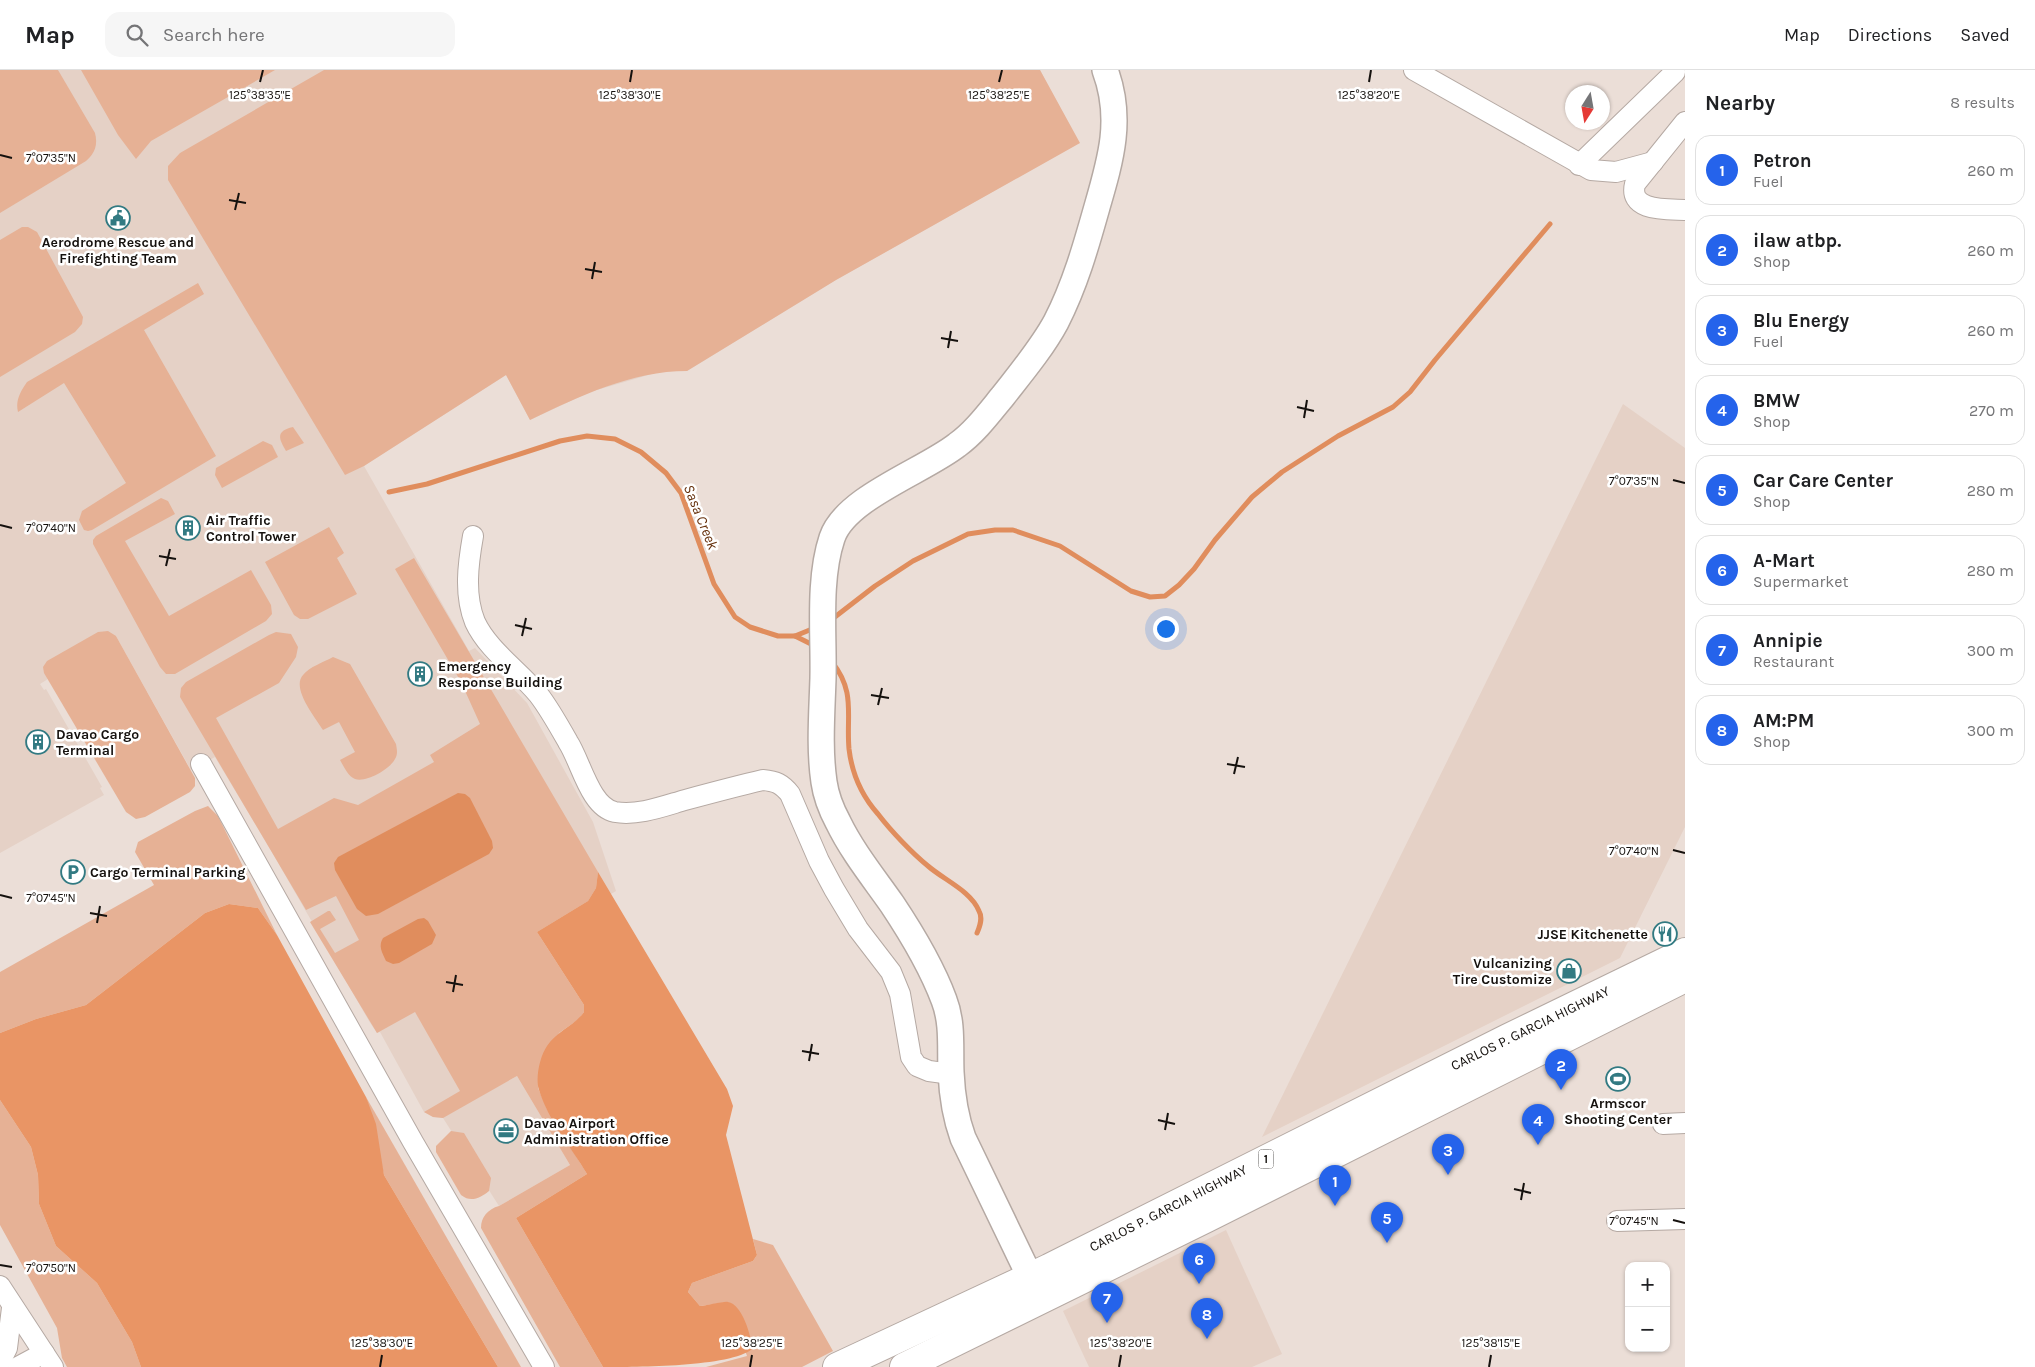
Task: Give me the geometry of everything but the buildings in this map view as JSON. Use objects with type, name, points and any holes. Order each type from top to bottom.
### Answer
[{"type":"highway","name":"CARLOS P. GARCIA HIGHWAY","points":[[904,1367],[1130,1242],[1508,1038],[1685,952]]},
{"type":"highway","name":"CARLOS P. GARCIA HIGHWAY","points":[[843,1366],[1030,1277],[1130,1242],[1685,978]]},
{"type":"main road","points":[[1030,1277],[963,1138],[956,1119],[951,1074],[951,1029],[945,1003],[932,971],[914,937],[860,860],[833,813],[824,780],[822,742],[824,599],[828,551],[833,534],[840,522],[849,512],[956,446],[973,431],[1018,377],[1054,324],[1071,290],[1086,247],[1110,163],[1114,135],[1115,106],[1105,70]]},
{"type":"street","points":[[1414,70],[1591,170],[1616,172],[1653,162]]},
{"type":"street","points":[[1579,164],[1677,73]]},
{"type":"street","points":[[1685,122],[1636,184],[1634,191],[1637,201],[1650,207],[1685,210]]},
{"type":"street","points":[[473,536],[467,580],[470,602],[476,622],[489,643],[539,695],[570,744],[595,798],[603,807],[614,812],[631,812],[653,809],[763,780],[773,780],[783,785],[790,794],[819,861],[834,889],[858,929],[891,972],[900,994],[911,1057],[917,1066],[929,1071],[951,1074]]},
{"type":"street","points":[[201,764],[413,1142],[544,1367]]},
{"type":"street","points":[[1663,1124],[1685,1123]]},
{"type":"street","points":[[1617,1221],[1685,1219]]},
{"type":"street","points":[[0,1286],[12,1308],[48,1360],[18,1367]]},
{"type":"street","points":[[0,1362],[7,1348],[12,1308]]},
{"type":"shaded area","points":[[0,70],[1040,70],[1079,143],[836,280],[687,371],[662,371],[590,392],[530,420],[506,375],[364,466],[469,651],[475,648],[527,703],[593,822],[616,891],[415,1011],[468,1103],[517,1076],[570,1165],[499,1206],[443,1118],[433,1117],[424,1112],[380,1032],[377,1033],[369,1021],[215,757],[191,770],[116,636],[40,684],[44,690],[46,689],[102,787],[100,788],[104,795],[0,853]]},
{"type":"shaded area","points":[[0,70],[58,70],[95,133],[96,145],[94,152],[86,161],[0,213]]},
{"type":"shaded area","points":[[81,70],[275,70],[151,141],[136,159],[118,135]]},
{"type":"shaded area","points":[[324,70],[1040,70],[1080,143],[836,280],[687,371],[646,375],[626,380],[587,394],[530,420],[506,375],[364,466],[345,475],[168,180],[168,166],[180,153]]},
{"type":"shaded area","points":[[22,227],[28,227],[37,232],[83,317],[82,324],[75,332],[0,377],[0,240]]},
{"type":"shaded area","points":[[198,283],[204,294],[144,330],[216,456],[92,530],[84,530],[79,520],[82,511],[126,483],[64,383],[18,412],[17,404],[21,392],[27,382]]},
{"type":"shaded area","points":[[1623,404],[1685,448],[1685,827],[1620,958],[1262,1137]]},
{"type":"shaded area","points":[[293,427],[304,443],[286,451],[280,436],[283,431]]},
{"type":"shaded area","points":[[263,441],[272,445],[278,457],[222,488],[215,475],[216,468]]},
{"type":"shaded area","points":[[161,498],[168,501],[175,514],[125,541],[169,616],[251,570],[271,605],[272,614],[266,621],[175,674],[166,674],[160,667],[93,544],[96,536]]},
{"type":"shaded area","points":[[329,527],[344,553],[337,558],[357,594],[308,619],[300,619],[294,615],[265,562]]},
{"type":"shaded area","points":[[414,558],[598,872],[596,888],[588,901],[537,932],[584,1005],[584,1012],[579,1019],[559,1033],[538,1088],[547,1109],[587,1174],[516,1218],[603,1367],[560,1367],[481,1228],[484,1217],[492,1209],[570,1165],[517,1076],[443,1118],[433,1117],[424,1112],[460,1091],[415,1012],[377,1033],[310,922],[330,911],[336,920],[320,929],[335,953],[359,940],[336,896],[306,910],[180,697],[181,688],[186,682],[269,635],[276,632],[291,634],[298,647],[296,657],[279,683],[216,718],[278,829],[334,798],[358,805],[434,762],[430,755],[480,724],[461,682],[395,569]]},
{"type":"shaded area","points":[[108,631],[116,636],[195,778],[195,786],[190,792],[145,817],[136,819],[126,812],[44,673],[43,667],[47,661],[98,632]]},
{"type":"shaded area","points":[[333,657],[350,664],[396,744],[397,755],[392,763],[377,774],[365,779],[355,779],[350,776],[340,760],[355,752],[339,722],[323,730],[302,695],[300,681],[303,675],[313,667]]},
{"type":"shaded area","points":[[458,793],[465,794],[470,798],[492,841],[493,848],[489,854],[378,914],[366,916],[357,909],[335,870],[334,863],[338,857]]},
{"type":"shaded area","points":[[208,806],[218,816],[277,935],[258,908],[229,904],[205,913],[86,1005],[36,1019],[0,1033],[0,972],[154,885],[135,852],[138,842]]},
{"type":"shaded area","points":[[598,872],[727,1089],[733,1106],[726,1135],[757,1255],[753,1261],[692,1283],[688,1292],[700,1306],[728,1302],[738,1308],[748,1329],[752,1349],[741,1355],[704,1363],[682,1365],[603,1367],[516,1218],[587,1174],[548,1112],[538,1085],[540,1061],[544,1050],[556,1036],[580,1017],[584,1012],[584,1005],[537,932],[588,901],[596,888]]},
{"type":"shaded area","points":[[229,904],[258,908],[277,935],[366,1097],[376,1124],[384,1175],[498,1367],[141,1367],[132,1342],[97,1283],[56,1246],[39,1204],[38,1175],[31,1147],[0,1100],[0,1033],[36,1019],[86,1005],[205,913]]},
{"type":"shaded area","points":[[424,918],[428,921],[436,935],[432,944],[399,963],[393,964],[386,961],[381,946],[383,938],[418,919]]},
{"type":"shaded area","points":[[366,1097],[521,1367],[498,1367],[384,1175]]},
{"type":"shaded area","points":[[0,1100],[31,1147],[38,1175],[39,1204],[56,1246],[97,1283],[132,1342],[141,1367],[67,1367],[62,1358],[57,1328],[0,1225]]},
{"type":"shaded area","points":[[451,1131],[464,1133],[491,1178],[489,1191],[479,1197],[468,1199],[461,1195],[436,1152],[436,1146]]},
{"type":"shaded area","points":[[1226,1230],[1282,1354],[1252,1367],[1089,1367],[1063,1311]]},
{"type":"shaded area","points":[[753,1239],[773,1245],[833,1351],[802,1367],[706,1367],[747,1356],[728,1302],[700,1306],[688,1292],[692,1283],[753,1261],[757,1255]]},
{"type":"waterway","points":[[831,620],[875,586],[913,561],[968,534],[995,530],[1013,530],[1060,546],[1131,591],[1150,597],[1165,596],[1194,569],[1215,540],[1252,497],[1282,472],[1338,436],[1393,407],[1410,392],[1550,224]]},
{"type":"waterway","name":"Sasa Creek","points":[[389,492],[427,484],[560,441],[587,436],[615,439],[641,452],[666,473],[681,493],[714,584],[735,617],[750,627],[778,636],[795,636],[817,627]]},
{"type":"waterway","points":[[795,636],[815,646]]},
{"type":"waterway","points":[[832,662],[844,683],[847,694],[849,749],[855,776],[863,792],[872,807],[895,834],[922,861],[964,892],[975,904],[981,916],[977,933]]},
{"type":"place","name":"Aerodrome Rescue and Firefighting Team","points":[[118,218]]},
{"type":"place","name":"Air Traffic Control Tower","points":[[188,528]]},
{"type":"place","name":"Emergency Response Building","points":[[420,674]]},
{"type":"place","name":"Davao Cargo Terminal","points":[[38,742]]},
{"type":"place","name":"Cargo Terminal Parking","points":[[73,872]]},
{"type":"place","name":"JJSE Kitchenette","points":[[1665,934]]},
{"type":"place","name":"Vulcanizing Tire Customize","points":[[1569,971]]},
{"type":"place","name":"Armscor Shooting Center","points":[[1618,1079]]},
{"type":"place","name":"ilaw atbp.","points":[[1561,1090]]},
{"type":"place","name":"Davao Airport Administration Office","points":[[506,1131]]},
{"type":"place","name":"BMW","points":[[1538,1145]]},
{"type":"place","name":"Blu Energy","points":[[1448,1175]]},
{"type":"place","name":"Petron","points":[[1335,1206]]},
{"type":"place","name":"Car Care Center","points":[[1387,1243]]},
{"type":"place","name":"A-Mart","points":[[1199,1284]]},
{"type":"place","name":"Annipie","points":[[1107,1323]]},
{"type":"place","name":"AM:PM","points":[[1207,1339]]}]
